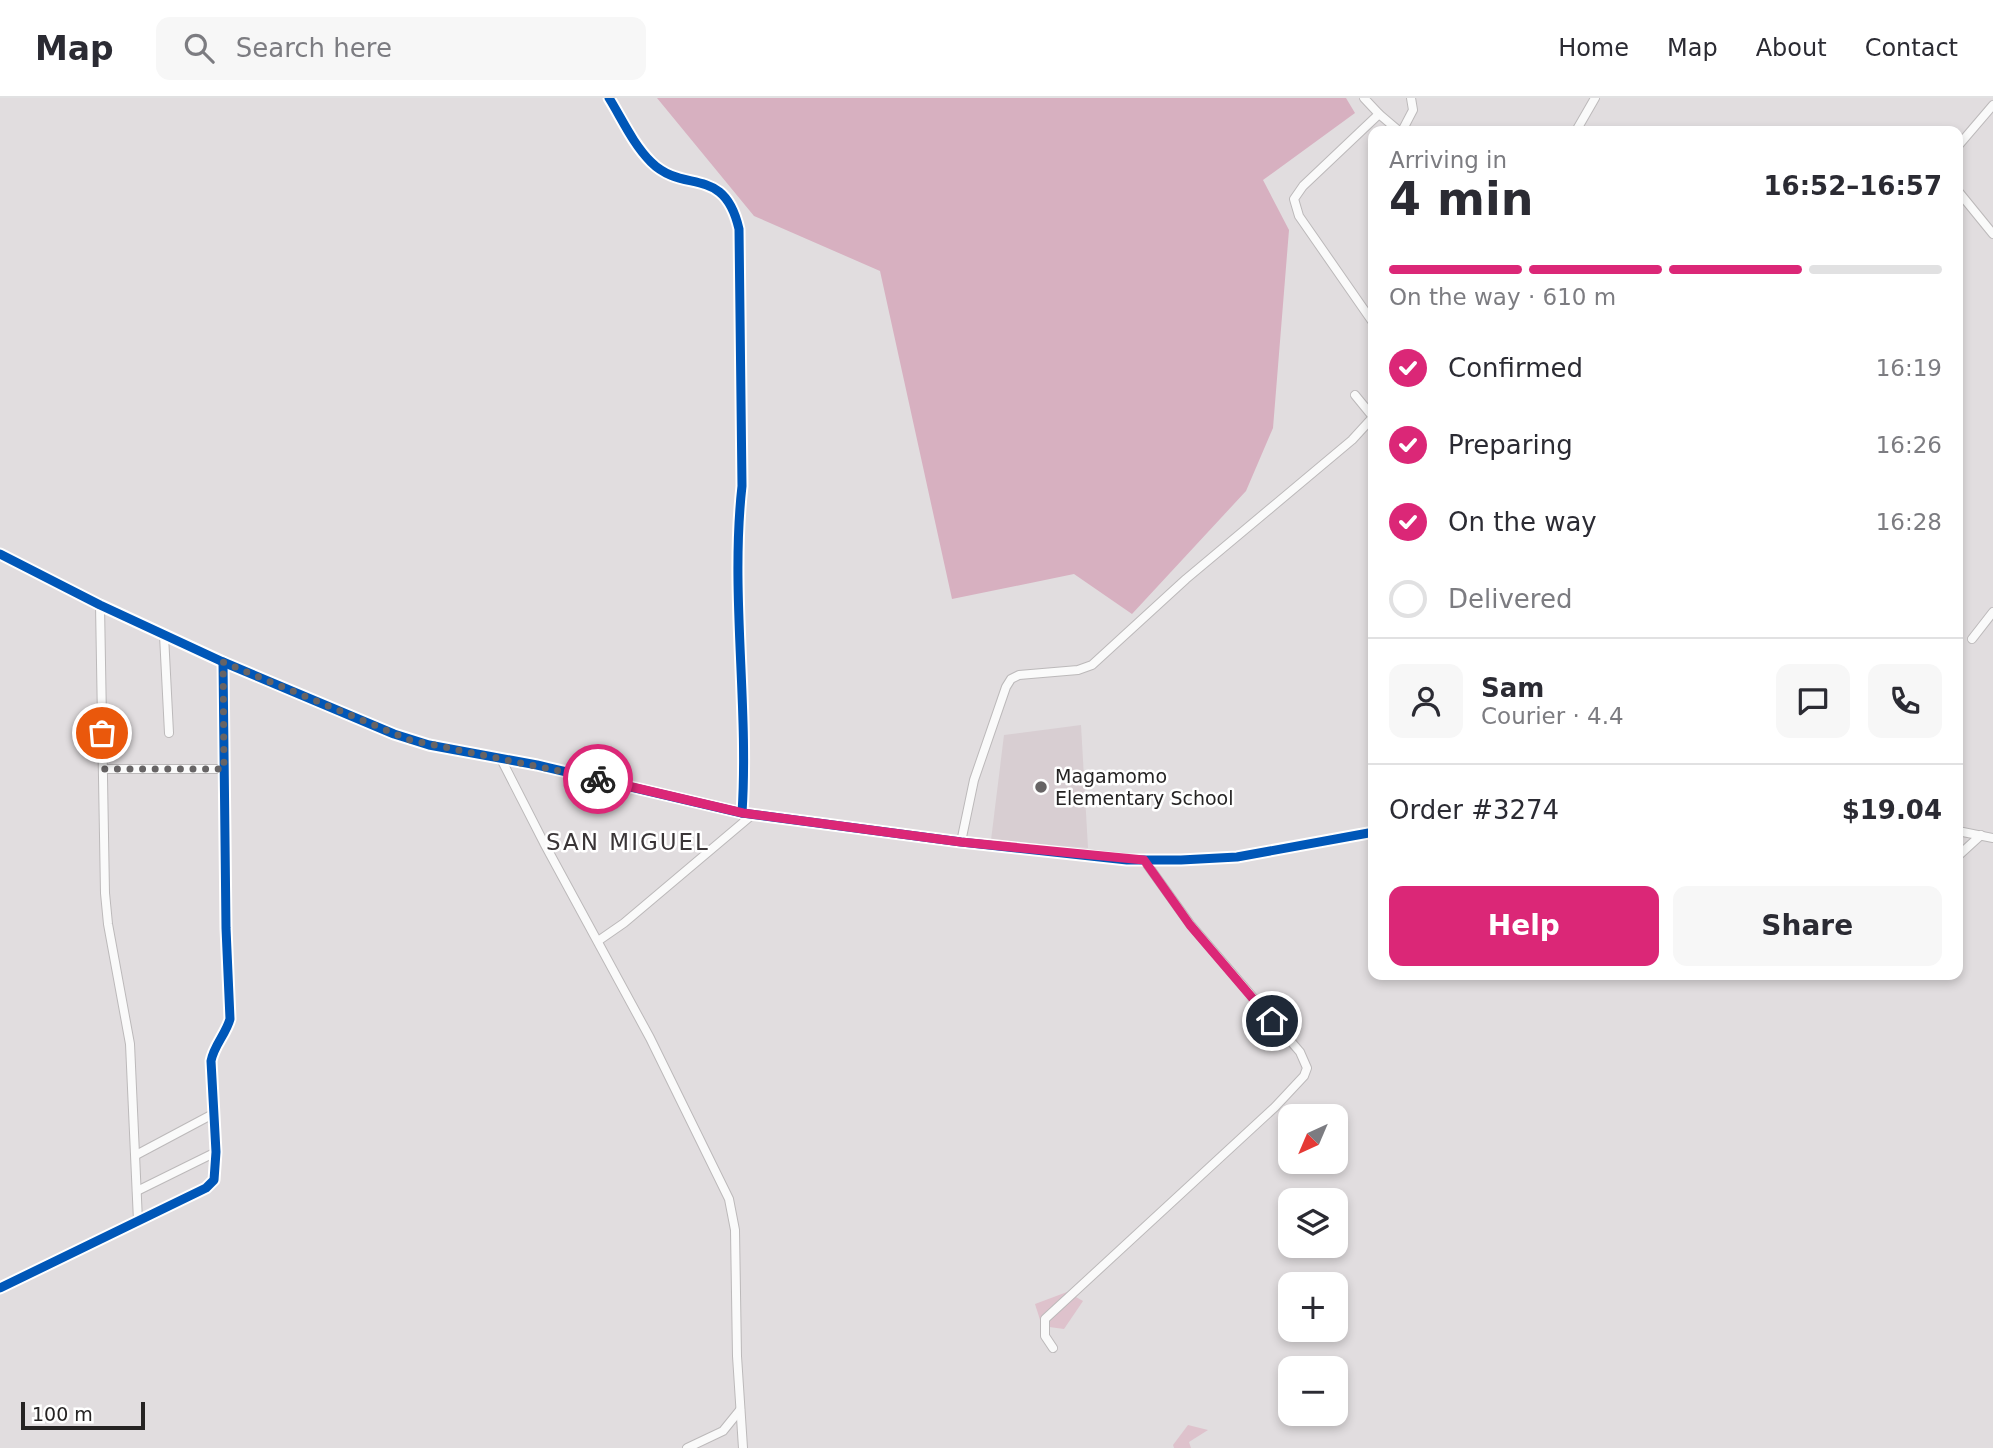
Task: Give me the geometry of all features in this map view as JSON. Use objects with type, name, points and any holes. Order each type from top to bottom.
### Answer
[{"type":"street","points":[[609,98],[651,162],[673,176],[710,185],[722,192],[736,216],[739,229],[742,486],[739,508],[739,600],[747,814]]},
{"type":"street","points":[[1364,98],[1395,126]]},
{"type":"street","points":[[1404,126],[1413,110],[1411,98]]},
{"type":"street","points":[[1579,126],[1595,98]]},
{"type":"street","points":[[1963,140],[1993,105]]},
{"type":"street","points":[[1368,315],[1299,216],[1294,201],[1303,186],[1379,114]]},
{"type":"street","points":[[1963,197],[1993,234]]},
{"type":"street","points":[[1355,395],[1368,411]]},
{"type":"street","points":[[961,842],[974,780],[1011,678],[1019,674],[1078,670],[1092,664],[1186,579],[1352,440],[1368,422]]},
{"type":"street","points":[[0,554],[100,605],[223,662],[402,737],[747,814],[961,842],[1144,860],[1237,857],[1368,833]]},
{"type":"street","points":[[100,605],[105,893],[108,924],[130,1044],[138,1221]]},
{"type":"street","points":[[1972,639],[1993,612]]},
{"type":"street","points":[[164,635],[169,733]]},
{"type":"street","points":[[0,1287],[211,1184],[216,1174],[212,1055],[225,1035],[230,1019],[226,928],[223,662]]},
{"type":"street","points":[[500,757],[655,1048],[729,1199],[735,1230],[737,1356],[743,1448]]},
{"type":"street","points":[[103,769],[224,769]]},
{"type":"street","points":[[598,941],[624,923],[747,814]]},
{"type":"street","points":[[1963,832],[1993,838]]},
{"type":"street","points":[[1963,851],[1980,835]]},
{"type":"street","points":[[1053,1348],[1045,1336],[1045,1319],[1275,1107],[1304,1076],[1307,1068],[1300,1052],[1190,925],[1144,860]]},
{"type":"street","points":[[136,1155],[213,1114]]},
{"type":"street","points":[[137,1191],[216,1152]]},
{"type":"street","points":[[687,1448],[723,1430],[741,1410]]},
{"type":"street","points":[[723,1430],[743,1438]]},
{"type":"shaded area","points":[[657,98],[1346,98],[1355,113],[1263,180],[1289,230],[1273,428],[1246,491],[1132,614],[1074,574],[952,599],[880,271],[754,216]]},
{"type":"shaded area","name":"Magamomo Elementary School","points":[[1081,725],[1088,848],[991,840],[1004,735]]},
{"type":"shaded area","points":[[1067,1292],[1083,1301],[1064,1329],[1042,1326],[1035,1304]]},
{"type":"shaded area","points":[[1188,1425],[1208,1430],[1189,1442],[1191,1448],[1174,1448],[1173,1445]]},
{"type":"cycle path","points":[[609,98],[633,139],[651,162],[664,172],[713,188],[724,196],[739,229],[742,486],[738,567],[744,772],[742,813]]},
{"type":"cycle path","points":[[0,554],[100,605],[223,662],[394,734],[429,745],[537,765],[742,813],[961,842],[1127,860],[1237,857],[1368,833]]},
{"type":"cycle path","points":[[0,1288],[206,1188],[214,1180],[216,1152],[211,1061],[230,1019],[226,928],[223,662]]},
{"type":"way so far","points":[[102,733],[103,769],[224,769],[223,662],[410,740],[598,779]]},
{"type":"place","name":"Magamomo Elementary School","points":[[1041,787]]},
{"type":"district","name":"SAN MIGUEL","points":[[628,842]]},
{"type":"route","points":[[598,779],[743,813],[961,842],[1144,860],[1190,925],[1272,1021]]}]
